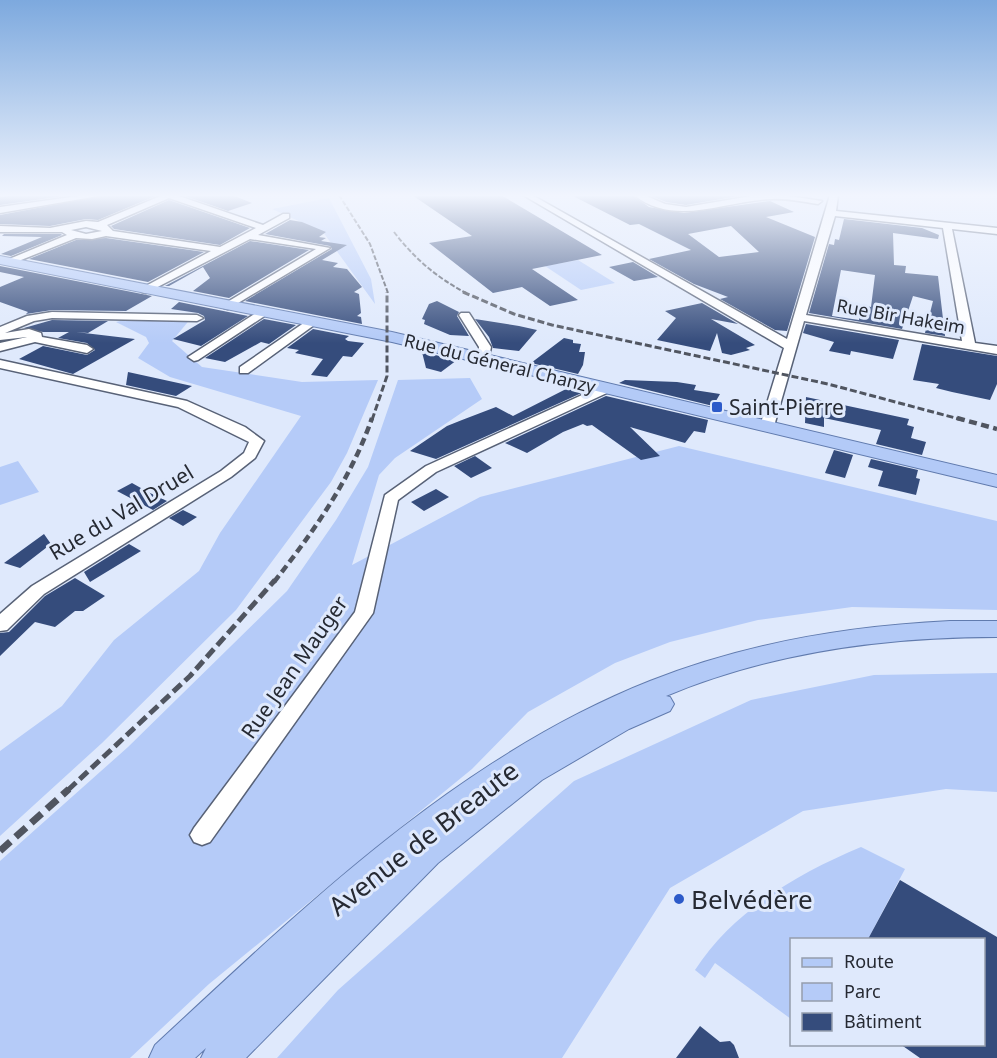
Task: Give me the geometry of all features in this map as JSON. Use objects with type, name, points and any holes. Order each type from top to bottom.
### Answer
[{"type":"main road","name":"Rue du Géneral Chanzy","points":[[3,261],[263,313],[315,320],[997,481]]},
{"type":"main road","name":"Avenue de Breaute","points":[[168,1058],[280,953],[382,864],[464,800],[550,742],[617,706],[690,678],[771,653],[862,636],[933,630],[997,629]]},
{"type":"main road","name":"Avenue de Breaute","points":[[220,1058],[427,853],[532,772],[619,722],[695,689],[778,664],[860,647],[926,640],[997,640]]},
{"type":"street","points":[[3,261],[49,244]]},
{"type":"street","points":[[189,244],[221,250]]},
{"type":"street","points":[[146,290],[232,244]]},
{"type":"street","points":[[228,306],[325,248],[302,244]]},
{"type":"street","points":[[612,244],[790,346]]},
{"type":"street","points":[[767,426],[821,244]]},
{"type":"street","points":[[950,244],[969,345]]},
{"type":"street","points":[[194,357],[263,313]]},
{"type":"street","points":[[0,331],[31,318],[52,315],[197,318]]},
{"type":"street","points":[[465,315],[485,347],[484,359]]},
{"type":"street","name":"Rue Bir Hakeim","points":[[799,317],[997,350]]},
{"type":"street","points":[[244,370],[315,320]]},
{"type":"street","points":[[0,338],[29,333],[34,334],[36,339]]},
{"type":"street","points":[[0,347],[36,339],[87,349]]},
{"type":"street","name":"Rue du Val Druel","points":[[0,364],[182,404],[251,436],[257,441],[256,447],[226,474],[38,590],[0,625]]},
{"type":"street","name":"Rue Jean Mauger","points":[[202,835],[364,613],[391,498],[431,469],[604,389]]},
{"type":"green space","points":[[332,244],[353,244],[371,279],[375,304]]},
{"type":"green space","points":[[578,260],[615,283],[581,290],[545,266]]},
{"type":"green space","points":[[144,315],[192,317],[172,341],[202,367],[302,382],[378,380],[347,453],[331,482],[236,610],[102,743],[0,836],[0,751],[62,706],[114,640],[199,571],[220,533],[301,416],[170,377],[138,358],[149,343],[146,337],[116,322]]},
{"type":"green space","points":[[470,378],[482,399],[395,458],[379,475],[352,565],[480,497],[679,446],[997,521],[997,610],[852,607],[758,620],[670,642],[615,663],[528,712],[472,769],[209,984],[130,1058],[0,1058],[0,861],[128,747],[287,591],[336,520],[368,467],[398,380]]},
{"type":"green space","points":[[18,461],[39,492],[0,505],[0,467]]},
{"type":"green space","points":[[997,673],[997,792],[946,789],[803,811],[670,888],[562,1058],[277,1058],[338,990],[574,781],[751,700],[874,675]]},
{"type":"green space","points":[[861,847],[905,869],[869,938],[790,938],[790,1018],[715,963],[705,978],[695,970],[728,929],[748,912],[791,882]]},
{"type":"building","points":[[24,244],[39,244],[11,256],[1,254]]},
{"type":"building","points":[[65,244],[151,244],[204,252],[148,282],[29,259]]},
{"type":"building","points":[[244,244],[272,244],[309,250],[229,298],[193,291],[210,278],[203,267],[165,286]]},
{"type":"building","points":[[321,244],[347,245],[322,260],[338,263],[333,267],[347,269],[362,287],[354,292],[359,294],[361,313],[357,316],[361,317],[362,324],[245,301],[332,249],[330,246]]},
{"type":"building","points":[[431,244],[584,244],[602,255],[532,269],[578,300],[550,306],[522,287],[493,293]]},
{"type":"building","points":[[680,244],[702,244],[719,257],[759,252],[751,244],[813,244],[787,331],[775,330],[720,299],[728,297],[694,284],[649,259],[691,250]]},
{"type":"building","points":[[829,244],[893,244],[894,265],[906,266],[905,273],[938,276],[945,336],[925,333],[933,301],[913,296],[902,329],[809,313]],"holes":[[[841,270],[875,275],[871,307],[861,305],[859,320],[832,316]]]},
{"type":"building","points":[[633,262],[658,277],[634,281],[609,267]]},
{"type":"building","points":[[0,266],[152,296],[126,311],[52,310],[26,314],[28,312],[0,302],[0,287],[24,277],[0,272]]},
{"type":"building","points":[[437,301],[459,312],[457,316],[469,336],[450,335],[424,324],[425,320],[422,319],[429,304]]},
{"type":"building","points":[[179,302],[248,316],[201,346],[173,339],[205,320],[204,316],[198,313],[171,309]]},
{"type":"building","points":[[702,303],[738,324],[711,319],[755,345],[746,348],[750,350],[731,355],[722,353],[717,333],[710,351],[657,340],[676,318],[665,311]]},
{"type":"building","points":[[264,319],[296,325],[269,344],[261,342],[225,362],[205,358]]},
{"type":"building","points":[[475,319],[537,330],[519,351],[493,348],[489,337]]},
{"type":"building","points":[[52,320],[108,321],[88,333],[76,332],[135,339],[73,374],[19,359],[43,346],[87,355],[95,350],[87,343],[58,338],[69,332],[43,332],[24,328]]},
{"type":"building","points":[[806,324],[899,340],[893,359],[851,351],[850,355],[829,351],[834,342],[803,333]]},
{"type":"building","points":[[313,329],[349,336],[345,339],[364,343],[352,357],[343,356],[327,377],[311,375],[323,359],[295,353],[299,350],[287,348]]},
{"type":"building","points":[[564,338],[581,344],[579,352],[585,352],[583,365],[578,374],[531,363]]},
{"type":"building","points":[[922,344],[997,356],[997,384],[990,400],[936,388],[939,384],[913,380]]},
{"type":"building","points":[[422,352],[457,360],[441,372],[426,368]]},
{"type":"building","points":[[128,372],[192,386],[176,396],[126,385]]},
{"type":"building","points":[[625,380],[677,382],[696,385],[694,390],[720,394],[713,406],[619,383]]},
{"type":"building","points":[[570,387],[586,391],[436,459],[410,451],[447,426],[462,420],[496,407],[513,416]]},
{"type":"building","points":[[606,396],[708,420],[705,433],[694,431],[685,443],[630,427],[660,456],[641,460],[592,425],[583,424],[563,432],[527,453],[505,443]]},
{"type":"building","points":[[806,397],[909,419],[907,425],[914,427],[911,438],[926,442],[922,455],[876,444],[881,430],[824,418],[824,427],[805,423]]},
{"type":"building","points":[[834,450],[853,455],[845,478],[825,473]]},
{"type":"building","points":[[475,456],[492,468],[471,478],[454,466]]},
{"type":"building","points":[[871,459],[918,470],[916,478],[920,479],[916,495],[878,486],[883,471],[868,467]]},
{"type":"building","points":[[132,483],[167,501],[153,510],[117,491]]},
{"type":"building","points":[[436,489],[449,497],[424,511],[411,502]]},
{"type":"building","points":[[183,510],[197,517],[183,526],[169,518]]},
{"type":"building","points":[[44,534],[51,544],[20,568],[4,563]]},
{"type":"building","points":[[129,544],[141,551],[90,582],[84,572]]},
{"type":"building","points":[[75,578],[105,596],[83,611],[75,611],[55,627],[35,622],[0,656],[0,633],[9,632],[45,596]]},
{"type":"building","points":[[900,880],[997,937],[997,1058],[920,1058],[903,1046],[985,1046],[985,938],[869,938]]},
{"type":"building","points":[[700,1026],[720,1042],[730,1041],[739,1058],[676,1058]]},
{"type":"railway","points":[[370,244],[388,293]]},
{"type":"railway","points":[[404,244],[427,267],[466,293]]},
{"type":"railway","points":[[372,420],[387,376],[387,292]]},
{"type":"railway","points":[[463,292],[514,314],[552,325],[828,384],[963,420]]},
{"type":"railway","points":[[274,582],[330,504],[353,462],[372,418]]},
{"type":"railway","points":[[957,418],[997,429]]},
{"type":"railway","points":[[68,790],[190,676],[275,580]]},
{"type":"railway","points":[[0,851],[69,789]]},
{"type":"place","name":"Saint-Pierre","points":[[717,407]]},
{"type":"place","name":"Belvédère","points":[[679,899]]}]
